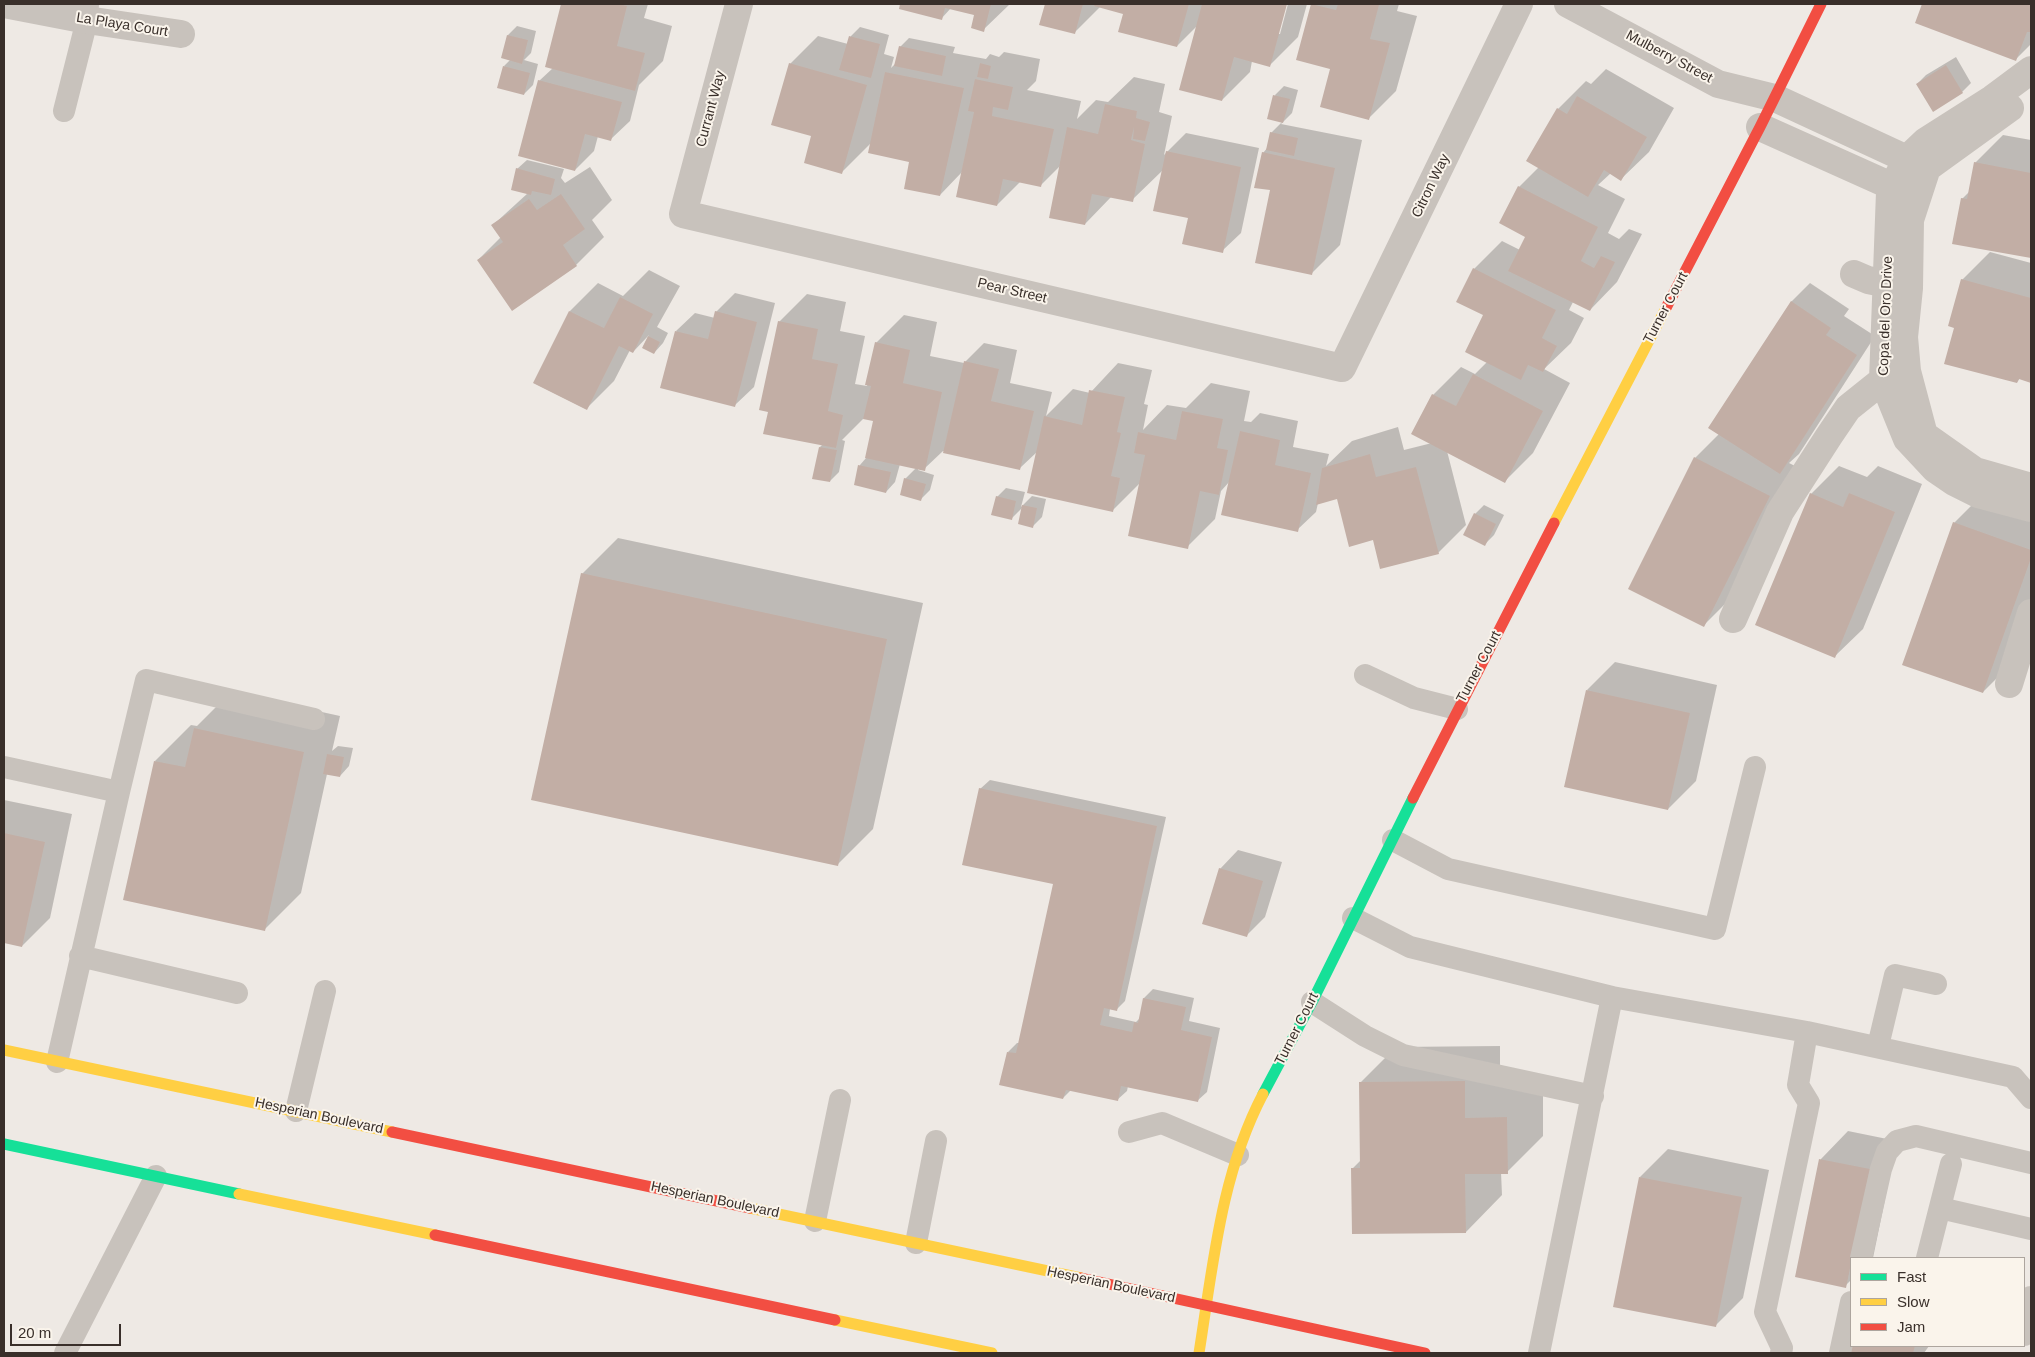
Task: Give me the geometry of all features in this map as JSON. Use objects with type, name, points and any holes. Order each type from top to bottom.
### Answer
[{"type":"main road","name":"Turner Court","points":[[1199,1353],[1221,1211],[1238,1155],[1259,1102],[1312,1002],[1457,709],[1760,128],[1821,4]]},
{"type":"main road","name":"Hesperian Boulevard","points":[[4,1050],[1425,1353]]},
{"type":"main road","points":[[4,1144],[992,1353]]},
{"type":"street","name":"La Playa Court","points":[[4,4],[87,12],[181,34]]},
{"type":"street","name":"Currant Way","points":[[683,214],[739,4]]},
{"type":"street","name":"Citron Way","points":[[1342,368],[1519,4]]},
{"type":"street","name":"Mulberry Street","points":[[1568,4],[1718,84],[1775,98]]},
{"type":"street","name":"Copa del Oro Drive","points":[[1897,286],[1910,220],[1917,164],[1926,141],[1992,99],[2031,70]]},
{"type":"street","name":"Copa del Oro Drive","points":[[2031,92],[1917,164],[1890,192],[1897,286],[1904,337],[1895,376],[1907,439],[1936,469],[1954,482],[1978,494],[2031,508]]},
{"type":"street","points":[[1775,98],[1917,164]]},
{"type":"street","points":[[1760,128],[1887,184],[1890,192]]},
{"type":"street","name":"Pear Street","points":[[683,214],[1342,368]]},
{"type":"street","points":[[1854,274],[1868,280],[1897,286]]},
{"type":"street","points":[[1733,619],[1777,519],[1796,484],[1848,408],[1895,376]]},
{"type":"street","name":"Copa del Oro Drive","points":[[1895,376],[1924,435],[1975,471],[2031,487]]},
{"type":"street","points":[[2009,684],[2031,614]]},
{"type":"street","points":[[2025,1327],[2031,1300]]},
{"type":"lane","points":[[64,111],[87,12]]},
{"type":"lane","points":[[1365,675],[1414,698],[1457,709]]},
{"type":"lane","points":[[57,1062],[80,956],[146,680],[314,718]]},
{"type":"lane","points":[[1393,840],[1448,869],[1714,929],[1756,767]]},
{"type":"lane","points":[[4,768],[119,792]]},
{"type":"lane","points":[[1353,918],[1410,947],[1612,997],[1878,1046],[2013,1077],[2031,1098]]},
{"type":"lane","points":[[80,956],[236,993]]},
{"type":"lane","points":[[1878,1046],[1895,975],[1936,984]]},
{"type":"lane","points":[[296,1111],[325,991]]},
{"type":"lane","points":[[1539,1353],[1612,997]]},
{"type":"lane","points":[[1312,1002],[1365,1036],[1403,1055],[1593,1096]]},
{"type":"lane","points":[[1782,1353],[1782,1348],[1765,1312],[1809,1104],[1798,1085],[1807,1032]]},
{"type":"lane","points":[[815,1222],[840,1100]]},
{"type":"lane","points":[[1129,1132],[1162,1123],[1238,1155]]},
{"type":"lane","points":[[1861,1257],[1881,1169],[1887,1152],[1898,1141],[1916,1136],[2031,1162]]},
{"type":"lane","points":[[916,1243],[936,1141]]},
{"type":"lane","points":[[1927,1257],[1951,1164]]},
{"type":"lane","points":[[65,1353],[156,1176]]},
{"type":"lane","points":[[1940,1208],[2031,1229]]},
{"type":"lane","points":[[1840,1353],[1850,1307]]},
{"type":"building","points":[[561,4],[618,4],[627,6],[617,46],[645,53],[635,91],[545,67]]},
{"type":"building","points":[[900,4],[991,4],[984,32],[971,28],[974,15],[945,8],[942,20],[899,9]]},
{"type":"building","points":[[1045,4],[1083,4],[1075,34],[1039,25]]},
{"type":"building","points":[[1095,4],[1189,4],[1177,47],[1118,32],[1123,14],[1094,6]]},
{"type":"building","points":[[1202,4],[1287,4],[1270,67],[1234,57],[1222,101],[1179,90]]},
{"type":"building","points":[[1311,4],[1336,10],[1338,4],[1379,5],[1370,39],[1390,43],[1369,120],[1320,107],[1330,69],[1296,60]]},
{"type":"building","points":[[1922,4],[2031,4],[2031,32],[2027,32],[2016,61],[1915,23]]},
{"type":"building","points":[[507,35],[528,40],[522,64],[501,58]]},
{"type":"building","points":[[849,36],[880,44],[871,78],[839,70]]},
{"type":"building","points":[[899,46],[946,56],[942,76],[894,66]]},
{"type":"building","points":[[789,63],[867,85],[842,174],[804,163],[811,136],[771,125]]},
{"type":"building","points":[[980,63],[991,66],[988,79],[977,77]]},
{"type":"building","points":[[1946,65],[1963,93],[1933,112],[1916,84]]},
{"type":"building","points":[[503,66],[530,73],[524,95],[497,88]]},
{"type":"building","points":[[885,72],[964,88],[940,196],[904,189],[909,162],[868,153]]},
{"type":"building","points":[[975,79],[1013,87],[1008,110],[993,107],[992,116],[1054,129],[1041,187],[1003,179],[997,206],[956,197],[974,112],[968,111]]},
{"type":"building","points":[[538,80],[622,102],[611,141],[585,134],[575,171],[518,156]]},
{"type":"building","points":[[1273,95],[1290,99],[1283,123],[1267,119]]},
{"type":"building","points":[[1577,96],[1647,137],[1621,181],[1604,170],[1588,197],[1526,161],[1557,108],[1567,114]]},
{"type":"building","points":[[1105,104],[1137,111],[1136,118],[1150,122],[1145,141],[1133,139],[1134,127],[1131,140],[1145,144],[1133,202],[1092,194],[1085,225],[1049,218],[1067,127],[1098,134]]},
{"type":"building","points":[[1270,132],[1298,138],[1294,156],[1266,150]]},
{"type":"building","points":[[1166,151],[1241,167],[1223,253],[1182,244],[1188,218],[1153,211]]},
{"type":"building","points":[[1262,152],[1335,168],[1312,275],[1255,263],[1270,190],[1254,188]]},
{"type":"building","points":[[1974,162],[2031,173],[2031,258],[1952,244],[1961,198],[1967,199]]},
{"type":"building","points":[[516,168],[555,179],[551,195],[532,191],[531,195],[511,190]]},
{"type":"building","points":[[1518,186],[1598,227],[1581,261],[1594,268],[1601,256],[1615,262],[1590,311],[1508,271],[1525,237],[1499,223]]},
{"type":"building","points":[[561,194],[585,229],[563,245],[577,266],[512,311],[477,260],[503,242],[491,225],[529,199],[537,210]]},
{"type":"building","points":[[1473,268],[1556,310],[1542,338],[1557,346],[1543,372],[1528,365],[1521,380],[1465,352],[1483,315],[1456,302]]},
{"type":"building","points":[[1961,279],[2031,298],[2031,383],[2019,379],[2017,383],[1944,364],[1954,328],[1948,326]]},
{"type":"building","points":[[620,297],[653,314],[633,353],[619,346],[587,410],[533,383],[569,311],[604,328]]},
{"type":"building","points":[[1791,301],[1831,328],[1826,335],[1857,355],[1780,474],[1708,428]]},
{"type":"building","points":[[715,311],[757,322],[735,407],[660,388],[675,331],[708,339]]},
{"type":"building","points":[[778,321],[818,329],[812,359],[838,364],[828,411],[843,415],[836,448],[763,434],[768,412],[759,410]]},
{"type":"building","points":[[648,336],[660,342],[654,354],[642,348]]},
{"type":"building","points":[[875,342],[910,350],[903,383],[942,392],[925,471],[865,458],[873,421],[863,419],[871,386],[865,385]]},
{"type":"building","points":[[964,361],[999,369],[991,401],[1034,411],[1020,470],[943,453]]},
{"type":"building","points":[[1473,374],[1543,411],[1505,483],[1411,434],[1432,394],[1456,406]]},
{"type":"building","points":[[1089,390],[1125,397],[1117,432],[1121,433],[1111,476],[1120,478],[1113,512],[1027,493],[1044,416],[1082,425]]},
{"type":"building","points":[[1182,411],[1223,419],[1217,448],[1228,450],[1219,495],[1200,491],[1188,549],[1128,536],[1145,455],[1134,453],[1138,432],[1176,440]]},
{"type":"building","points":[[1240,431],[1280,440],[1275,465],[1311,473],[1298,532],[1221,515]]},
{"type":"building","points":[[819,447],[837,450],[830,482],[812,479]]},
{"type":"building","points":[[1370,454],[1376,477],[1416,467],[1439,554],[1380,569],[1373,540],[1349,547],[1337,499],[1316,505],[1322,468]]},
{"type":"building","points":[[1694,457],[1770,496],[1704,627],[1628,589]]},
{"type":"building","points":[[858,465],[891,472],[886,493],[854,485]]},
{"type":"building","points":[[904,478],[926,484],[921,501],[900,495]]},
{"type":"building","points":[[1810,493],[1843,507],[1849,493],[1895,512],[1835,658],[1755,625]]},
{"type":"building","points":[[996,496],[1016,501],[1012,520],[991,515]]},
{"type":"building","points":[[1022,505],[1037,508],[1033,528],[1018,524]]},
{"type":"building","points":[[1474,513],[1496,524],[1485,546],[1463,535]]},
{"type":"building","points":[[1953,522],[2031,550],[2031,558],[1983,693],[1902,665]]},
{"type":"building","points":[[581,573],[887,639],[838,866],[531,800]]},
{"type":"building","points":[[1586,690],[1690,713],[1668,810],[1564,787]]},
{"type":"building","points":[[194,728],[304,752],[265,931],[123,900],[154,761],[185,767]]},
{"type":"building","points":[[327,754],[344,757],[340,777],[323,774]]},
{"type":"building","points":[[979,788],[1157,826],[1117,1011],[1104,1008],[1100,1025],[1132,1032],[1134,1022],[1138,1023],[1143,998],[1186,1007],[1181,1030],[1212,1037],[1198,1102],[1121,1086],[1118,1101],[1066,1090],[1063,1099],[999,1085],[1007,1052],[1016,1053],[1053,884],[962,865]]},
{"type":"building","points":[[4,833],[45,842],[22,947],[4,943]]},
{"type":"building","points":[[1219,868],[1263,881],[1247,937],[1202,924]]},
{"type":"building","points":[[1465,1081],[1465,1118],[1507,1117],[1508,1174],[1465,1174],[1466,1233],[1352,1234],[1351,1168],[1360,1168],[1359,1082]]},
{"type":"building","points":[[1819,1159],[1870,1169],[1852,1257],[1850,1257],[1846,1288],[1795,1277]]},
{"type":"building","points":[[1639,1177],[1742,1197],[1716,1327],[1613,1307]]},
{"type":"building","points":[[1850,1347],[1915,1347],[1913,1353],[1839,1353]]},
{"type":"traffic: fast","points":[[1263,1094],[1312,1002],[1413,798]]},
{"type":"traffic: fast","points":[[4,1144],[239,1194]]},
{"type":"traffic: slow","points":[[1554,523],[1666,308]]},
{"type":"traffic: slow","points":[[4,1050],[392,1132]]},
{"type":"traffic: slow","points":[[1199,1353],[1220,1220],[1237,1156],[1263,1094]]},
{"type":"traffic: slow","points":[[239,1194],[435,1235]]},
{"type":"traffic: slow","points":[[750,1208],[1081,1278]]},
{"type":"traffic: slow","points":[[835,1320],[992,1353]]},
{"type":"traffic: jam","points":[[1666,308],[1760,127],[1821,4]]},
{"type":"traffic: jam","points":[[1413,798],[1554,523]]},
{"type":"traffic: jam","points":[[392,1132],[750,1208]]},
{"type":"traffic: jam","points":[[435,1235],[835,1320]]},
{"type":"traffic: jam","points":[[1081,1278],[1425,1353]]}]
